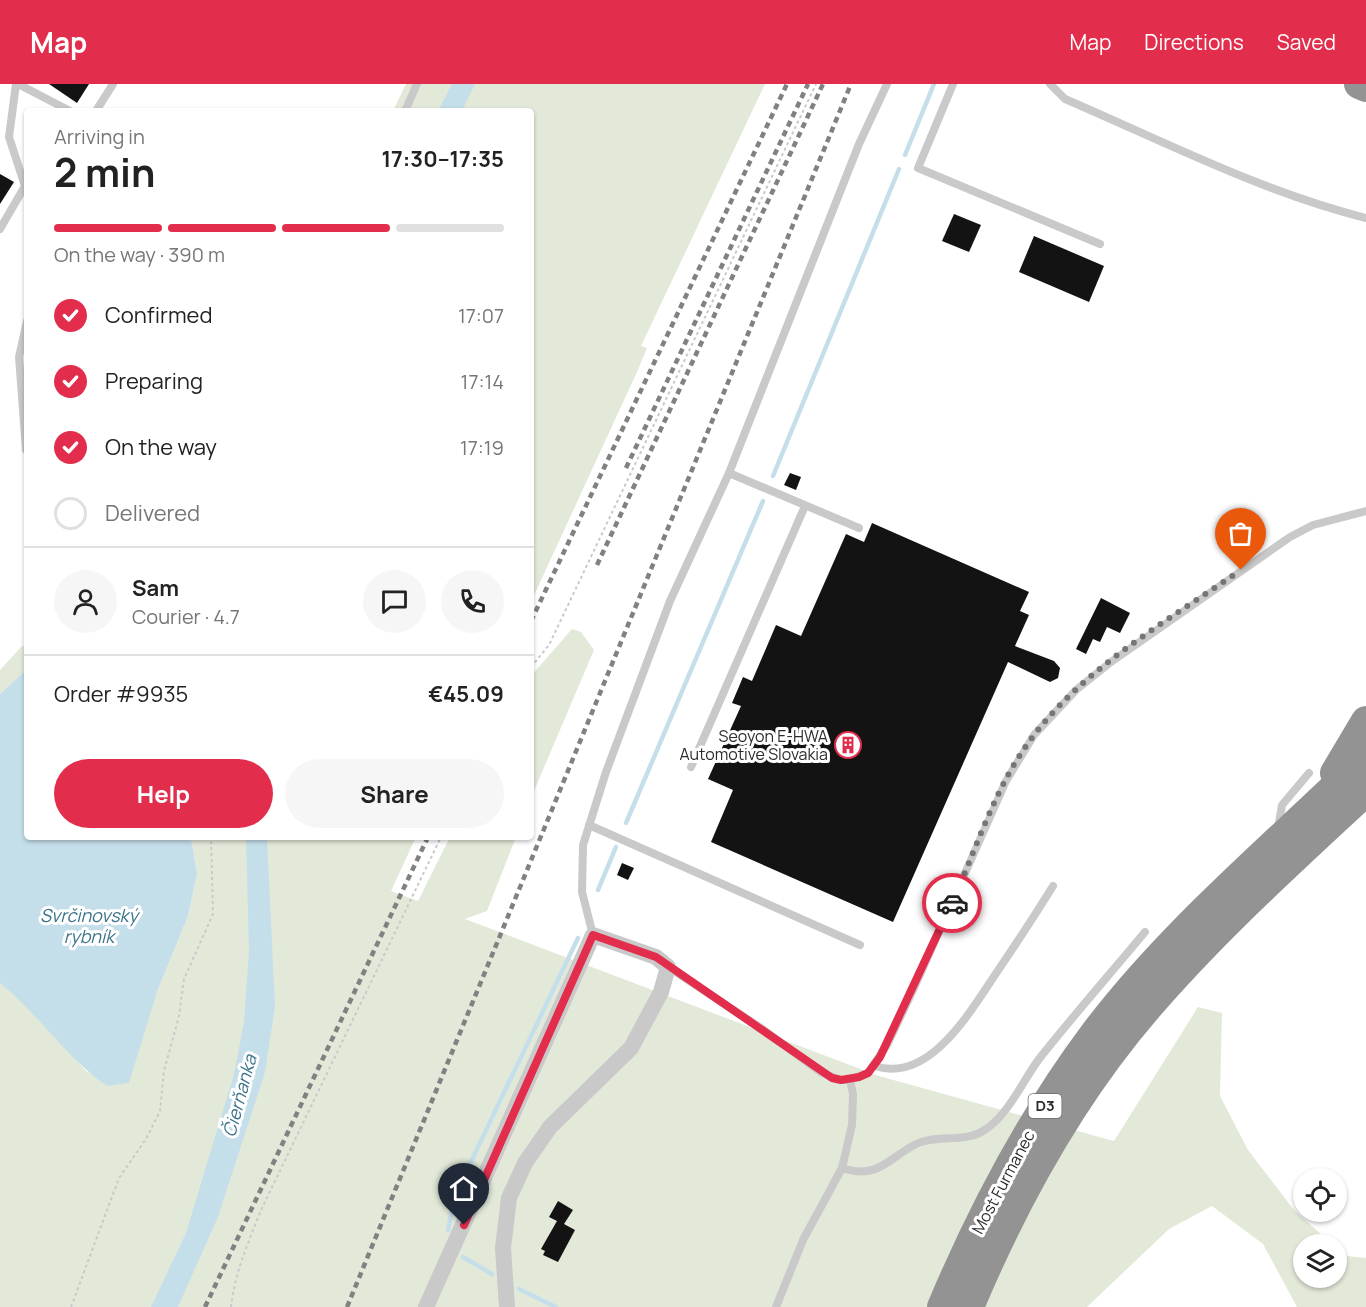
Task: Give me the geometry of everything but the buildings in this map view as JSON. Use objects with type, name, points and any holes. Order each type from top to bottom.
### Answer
[{"type":"highway","points":[[1359,84],[1366,87]]},
{"type":"highway","points":[[1311,811],[1366,721]]},
{"type":"highway","name":"D3","points":[[1155,942],[1277,842],[1366,757]]},
{"type":"highway","name":"Most Furmanec","points":[[969,1307],[1006,1226],[1041,1160],[1116,1047],[1184,968],[1366,791]]},
{"type":"highway","name":"Most Furmanec","points":[[942,1307],[986,1210],[1020,1146],[1155,942]]},
{"type":"street","points":[[426,1307],[593,935],[656,957],[668,967],[661,992],[631,1048],[550,1127],[525,1162],[509,1198],[503,1248],[507,1307]]},
{"type":"lane","points":[[24,183],[9,137],[17,84],[64,108]]},
{"type":"lane","points":[[98,108],[113,84]]},
{"type":"lane","points":[[406,108],[417,84]]},
{"type":"lane","points":[[593,935],[582,892],[583,845],[606,772],[670,601],[729,473],[886,84]]},
{"type":"lane","points":[[953,84],[918,168],[1100,244]]},
{"type":"lane","points":[[1050,84],[1065,99],[1202,158],[1289,193],[1366,218]]},
{"type":"lane","points":[[0,229],[23,199]]},
{"type":"lane","points":[[24,334],[19,357],[24,423]]},
{"type":"lane","points":[[729,473],[859,528]]},
{"type":"lane","points":[[691,767],[805,506]]},
{"type":"lane","points":[[668,967],[761,1028],[822,1073],[841,1080],[850,1080],[868,1073],[874,1066],[914,988],[1006,781],[1025,748],[1044,723],[1076,690],[1125,651],[1290,537],[1313,525],[1366,511]]},
{"type":"lane","points":[[1277,842],[1282,805],[1309,773]]},
{"type":"lane","points":[[590,825],[860,945]]},
{"type":"lane","points":[[874,1066],[892,1071],[906,1068],[932,1052],[956,1031],[1053,886]]},
{"type":"lane","points":[[842,1168],[856,1172],[872,1172],[925,1141],[961,1138],[983,1131],[1001,1114],[1038,1060],[1155,942]]},
{"type":"lane","points":[[776,1307],[803,1240],[842,1168],[852,1125],[853,1094],[850,1080]]},
{"type":"path","points":[[534,663],[549,645],[816,84]]},
{"type":"path","points":[[71,1307],[118,1178],[146,1139],[160,1111],[164,1071],[179,1016],[184,979],[213,914],[211,840]]},
{"type":"path","points":[[231,1307],[233,1289],[246,1247],[262,1208],[440,840]]},
{"type":"green space","points":[[406,84],[765,84],[641,346],[647,348],[637,372],[534,595],[534,108],[394,108]]},
{"type":"green space","points":[[572,629],[581,632],[594,650],[534,791],[534,673]]},
{"type":"green space","points":[[22,646],[24,647],[24,672],[0,694],[0,670]]},
{"type":"green space","points":[[191,840],[415,840],[391,891],[418,901],[448,840],[515,840],[487,911],[465,919],[879,1076],[1114,1141],[1198,1007],[1222,1013],[1220,1096],[1248,1150],[1293,1209],[1293,1222],[1307,1222],[1321,1234],[1293,1234],[1293,1288],[1347,1288],[1347,1256],[1366,1258],[1366,1307],[1297,1307],[1263,1244],[1212,1206],[1169,1229],[1087,1307],[0,1307],[0,983],[27,1004],[88,1073],[157,992],[188,916],[197,874]]},
{"type":"water","points":[[452,84],[475,84],[463,108],[440,108]]},
{"type":"water","name":"Svrčinovský rybník","points":[[24,672],[24,840],[191,840],[197,874],[188,916],[157,992],[129,1083],[107,1086],[92,1075],[0,983],[0,694]]},
{"type":"water","name":"Čierňanka","points":[[246,840],[267,840],[275,1007],[265,1072],[218,1217],[178,1307],[151,1307],[186,1233],[234,1074],[244,1022],[249,951]]},
{"type":"waterway","points":[[905,155],[934,84]]},
{"type":"waterway","points":[[773,476],[899,169]]},
{"type":"waterway","points":[[626,823],[763,501]]},
{"type":"waterway","points":[[598,890],[616,847]]},
{"type":"waterway","points":[[448,1230],[455,1195],[578,938]]},
{"type":"waterway","points":[[463,1257],[492,1274]]},
{"type":"waterway","points":[[519,1289],[556,1307]]},
{"type":"railway","points":[[534,615],[787,84]]},
{"type":"railway","points":[[626,468],[808,84]]},
{"type":"railway","points":[[597,565],[823,84]]},
{"type":"railway","points":[[347,1307],[851,84]]},
{"type":"railway","points":[[205,1307],[427,840]]},
{"type":"way so far","points":[[952,903],[1006,781],[1025,748],[1044,723],[1065,700],[1111,662],[1241,570]]},
{"type":"place","name":"Seoyon E-HWA Automotive Slovakia","points":[[848,745]]},
{"type":"route","points":[[464,1225],[593,935],[656,957],[688,981],[761,1028],[822,1073],[832,1078],[850,1080],[868,1073],[887,1045],[952,903]]}]
